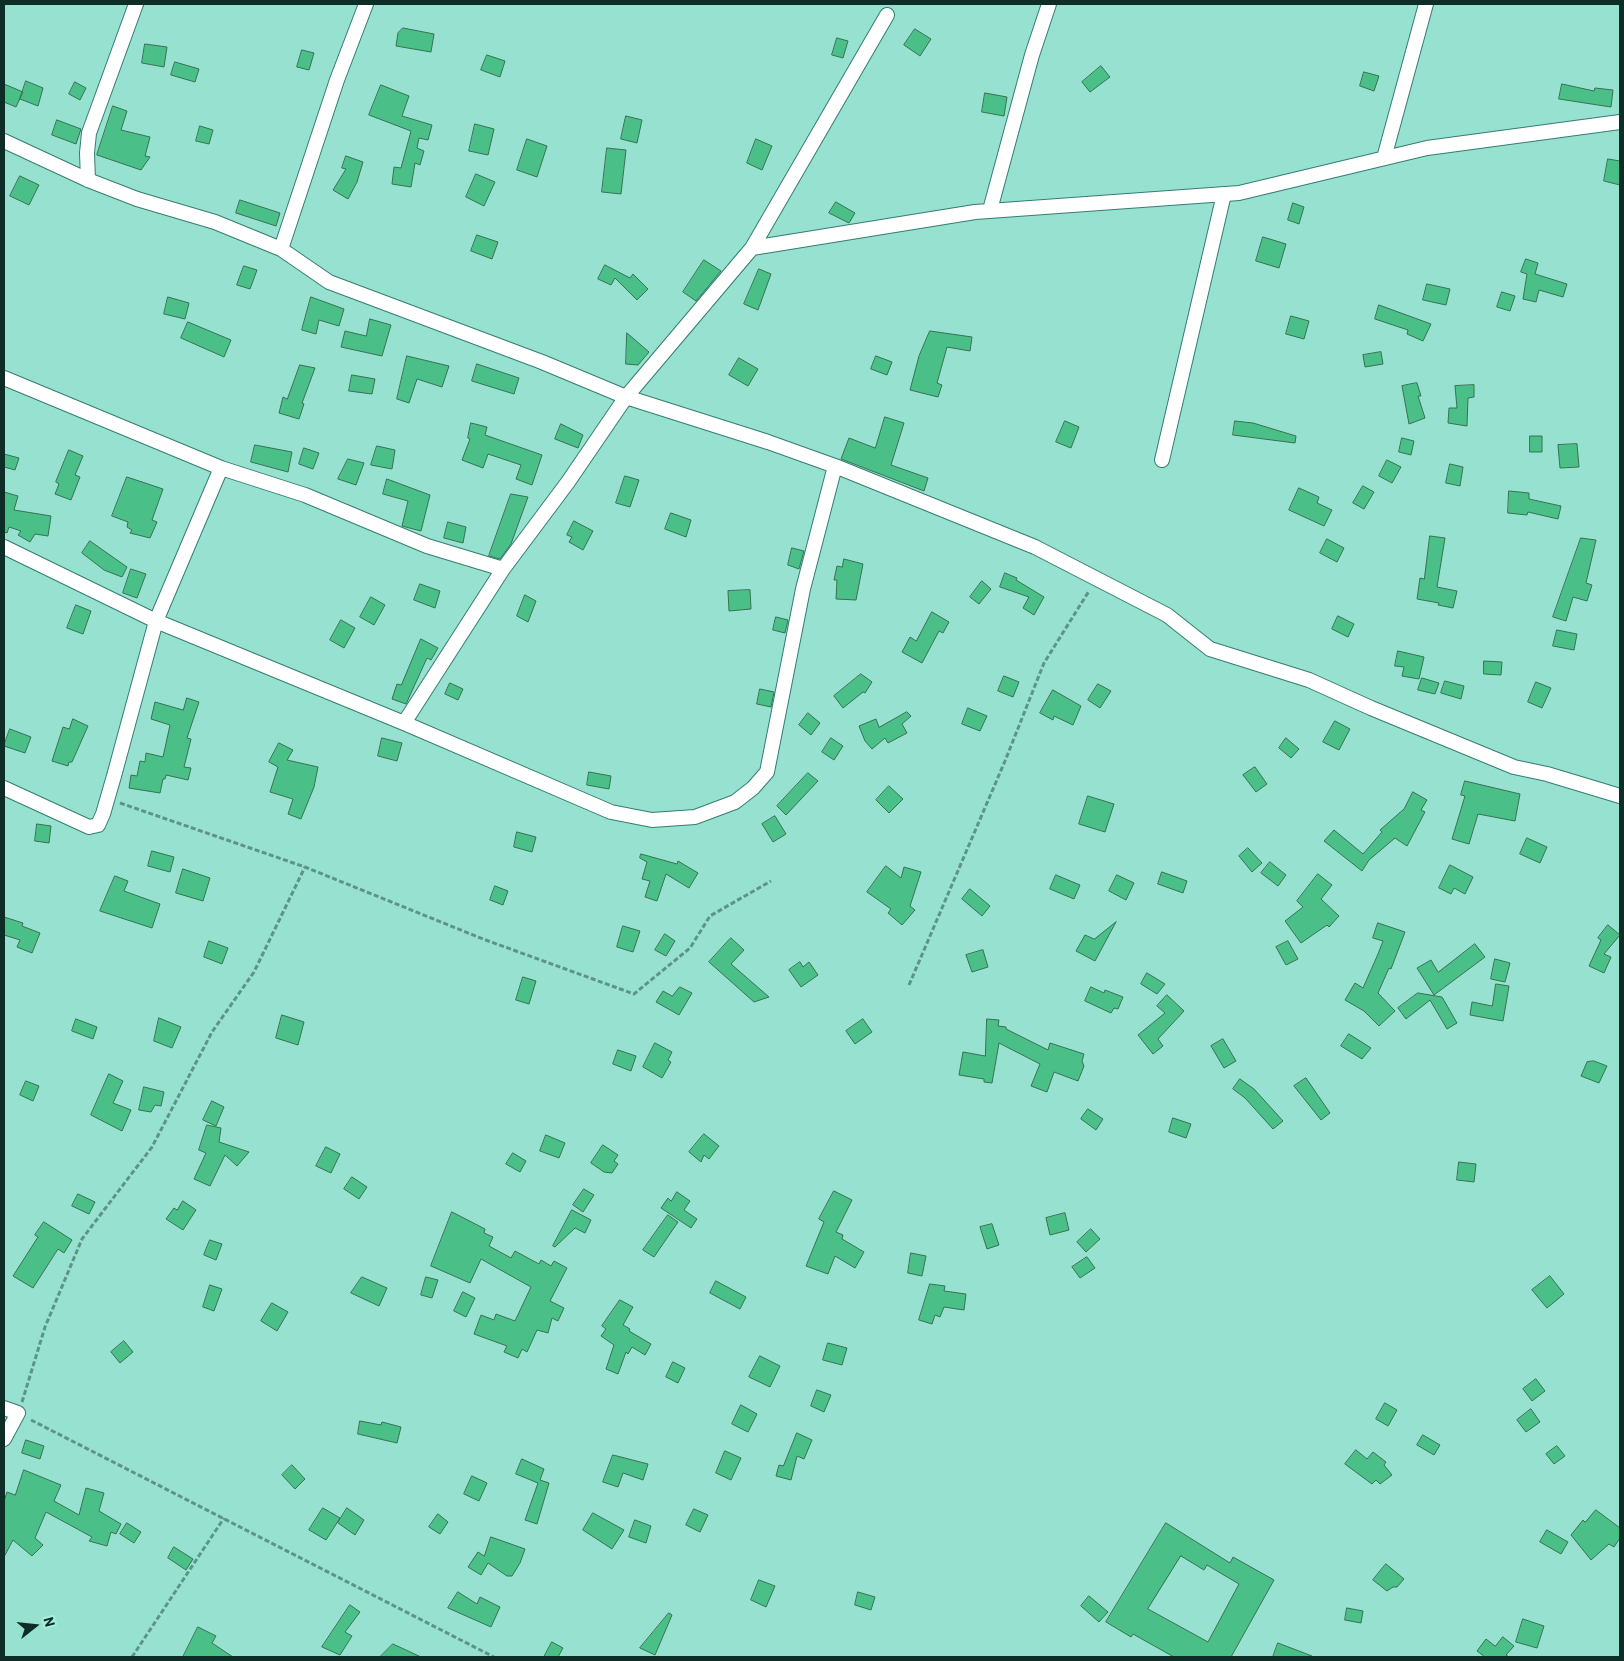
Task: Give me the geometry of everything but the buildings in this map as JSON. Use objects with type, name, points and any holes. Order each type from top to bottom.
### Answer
[{"type":"street","points":[[88,180],[87,153],[89,132],[136,4]]},
{"type":"street","points":[[281,249],[337,80],[366,4]]},
{"type":"street","points":[[990,210],[1032,55],[1049,4]]},
{"type":"street","points":[[1384,158],[1426,4]]},
{"type":"street","points":[[404,723],[503,569],[568,482],[626,397],[752,248],[887,15]]},
{"type":"street","points":[[752,248],[841,232],[990,210],[1239,193],[1427,148],[1620,122]]},
{"type":"street","points":[[4,140],[88,180],[138,199],[215,222],[281,249],[330,282],[542,362],[626,397],[768,442],[835,466],[1035,547],[1167,615],[1210,649],[1309,680],[1371,708],[1514,767],[1547,774],[1620,796]]},
{"type":"street","points":[[1162,460],[1224,194]]},
{"type":"street","points":[[4,378],[221,468],[305,495],[427,546],[503,569]]},
{"type":"street","points":[[4,547],[156,621],[404,723],[611,812],[652,820],[695,817],[735,802],[753,788],[767,772],[803,589],[835,466]]},
{"type":"street","points":[[4,788],[89,827],[98,825],[108,800],[156,621],[221,468]]},
{"type":"street","points":[[4,1408],[18,1413],[4,1439]]},
{"type":"path","points":[[910,985],[1005,761],[1044,663],[1097,580]]},
{"type":"path","points":[[108,800],[305,867],[483,939],[634,994],[690,948],[710,916],[772,882]]},
{"type":"path","points":[[305,867],[254,972],[212,1032],[152,1147],[82,1239],[45,1327],[18,1413],[494,1657]]},
{"type":"path","points":[[132,1657],[224,1518]]}]
